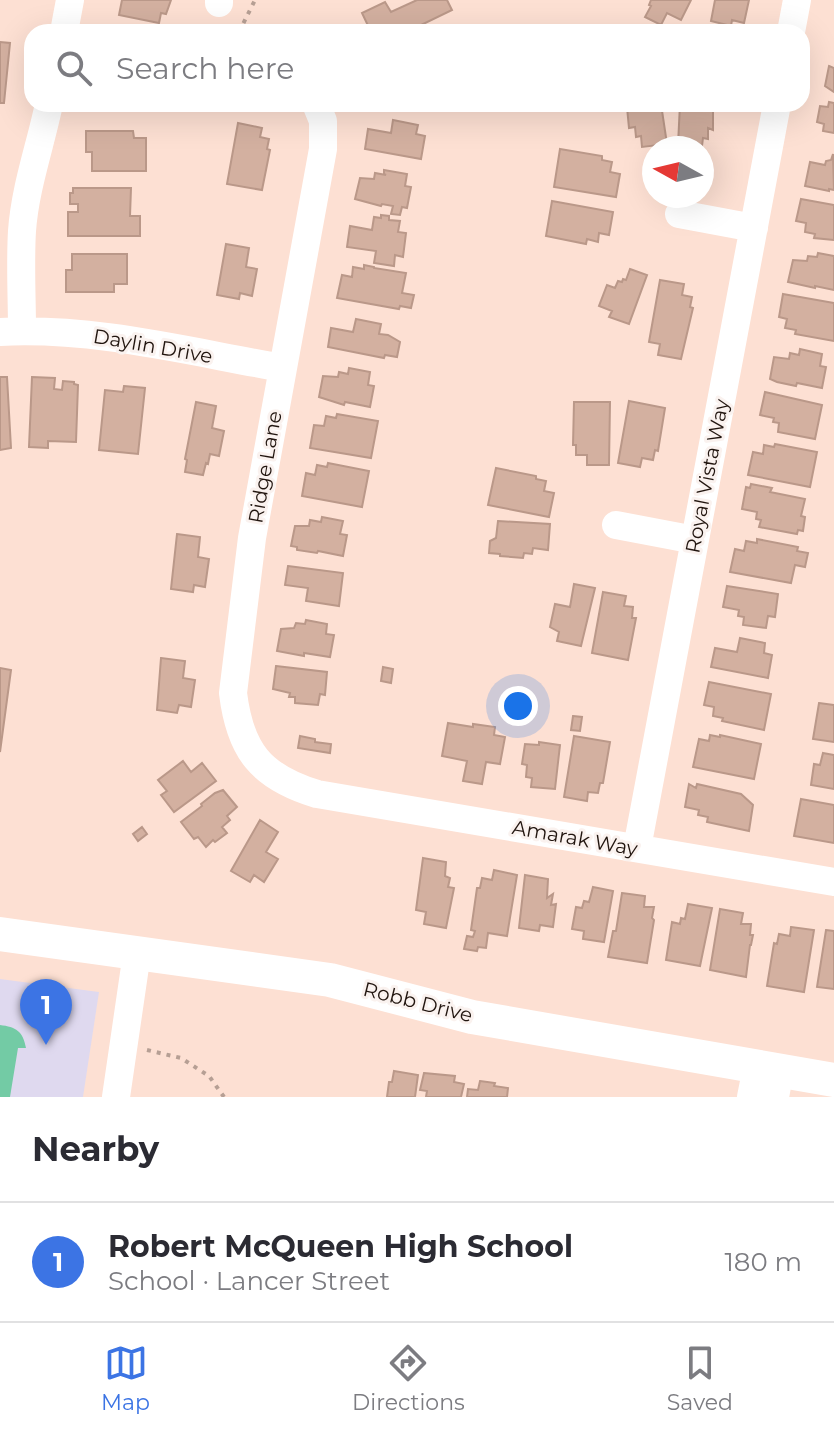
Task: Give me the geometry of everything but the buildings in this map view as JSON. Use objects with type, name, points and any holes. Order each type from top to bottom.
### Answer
[{"type":"main road","name":"Robb Drive","points":[[0,934],[330,980],[472,1017],[766,1083],[834,1080]]},
{"type":"street","points":[[66,24],[70,0]]},
{"type":"street","points":[[792,24],[797,0]]},
{"type":"street","points":[[11,331],[29,184],[47,112]]},
{"type":"street","name":"Ridge Lane","points":[[317,794],[294,787],[273,774],[256,758],[244,740],[236,719],[233,693],[252,538],[323,149],[323,121],[319,112]]},
{"type":"street","name":"Royal Vista Way","points":[[637,848],[776,112]]},
{"type":"street","points":[[679,214],[754,228]]},
{"type":"street","name":"Daylin Drive","points":[[11,331],[101,336],[283,368]]},
{"type":"street","points":[[616,525],[695,540]]},
{"type":"street","name":"Amarak Way","points":[[317,794],[834,882]]},
{"type":"street","points":[[116,1097],[137,953]]},
{"type":"path","points":[[243,24],[255,0]]},
{"type":"path","points":[[124,1044],[181,1058],[209,1076],[224,1097]]},
{"type":"shaded area","points":[[0,979],[99,992],[83,1097],[0,1097]]},
{"type":"green space","points":[[0,1025],[18,1031],[26,1048],[18,1048],[10,1097],[0,1097]]},
{"type":"place","name":"Robert McQueen High School","points":[[46,1045]]}]
